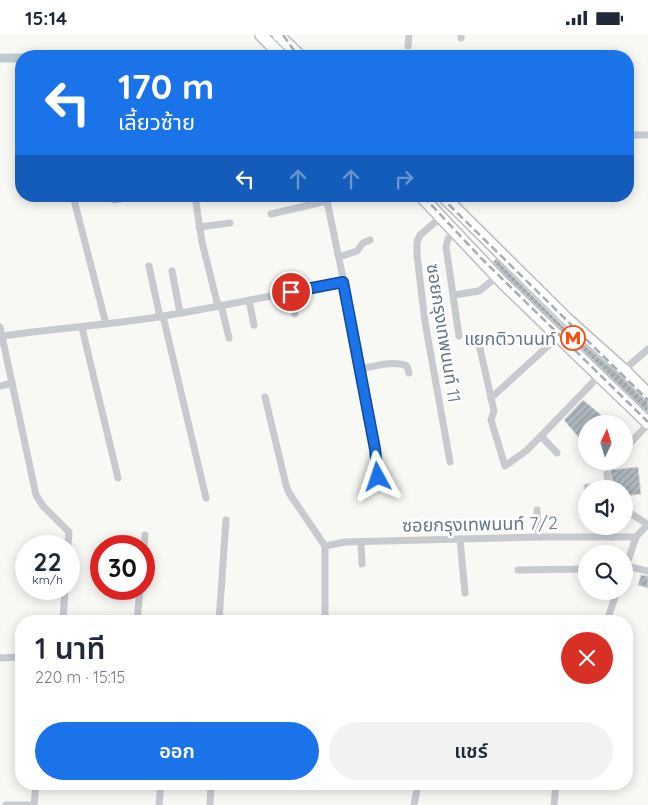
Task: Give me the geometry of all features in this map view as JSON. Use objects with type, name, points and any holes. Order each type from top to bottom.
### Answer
[{"type":"main road","points":[[261,35],[276,50]]},
{"type":"main road","points":[[278,35],[293,50]]},
{"type":"main road","points":[[426,202],[440,218],[648,424]]},
{"type":"main road","points":[[449,202],[567,319],[648,394]]},
{"type":"street","points":[[408,46],[409,35]]},
{"type":"street","points":[[634,135],[648,135]]},
{"type":"street","points":[[75,202],[106,324]]},
{"type":"street","points":[[196,202],[199,227],[229,338]]},
{"type":"street","points":[[271,214],[316,202]]},
{"type":"street","points":[[328,202],[361,369],[378,477]]},
{"type":"street","name":"ซอยกรุงเทพนนท์ 11","points":[[440,218],[420,235],[417,242],[417,255],[425,322],[450,462]]},
{"type":"street","points":[[199,227],[230,223]]},
{"type":"street","points":[[456,233],[448,239],[446,247],[459,336]]},
{"type":"street","points":[[339,257],[357,251],[363,243],[370,240]]},
{"type":"street","points":[[149,265],[206,498]]},
{"type":"street","points":[[172,271],[180,313]]},
{"type":"street","points":[[454,295],[479,291],[498,276]]},
{"type":"street","points":[[2,336],[43,330],[82,328],[162,316],[343,282]]},
{"type":"street","points":[[291,292],[294,314]]},
{"type":"street","points":[[249,300],[254,325]]},
{"type":"street","points":[[0,327],[36,495],[42,505],[68,532],[68,535]]},
{"type":"street","points":[[82,328],[118,478]]},
{"type":"street","points":[[490,398],[559,336]]},
{"type":"street","points":[[479,344],[494,411],[491,420],[505,466],[526,451],[599,376]]},
{"type":"street","points":[[624,370],[648,349]]},
{"type":"street","points":[[361,369],[390,363],[403,364],[408,366],[409,373]]},
{"type":"street","points":[[0,385],[12,383]]},
{"type":"street","points":[[265,397],[289,493],[325,546],[325,615]]},
{"type":"street","points":[[633,440],[648,424]]},
{"type":"street","points":[[541,436],[557,453]]},
{"type":"street","points":[[607,474],[607,480]]},
{"type":"street","points":[[538,510],[539,537]]},
{"type":"street","points":[[633,515],[648,524],[636,537],[633,546]]},
{"type":"street","points":[[219,615],[226,520]]},
{"type":"street","name":"ซอยกรุงเทพนนท์ 7/2","points":[[325,546],[346,541],[636,537]]},
{"type":"street","points":[[460,539],[465,593]]},
{"type":"street","points":[[361,542],[362,564]]},
{"type":"street","points":[[518,570],[578,569]]},
{"type":"street","points":[[633,570],[648,571]]},
{"type":"street","points":[[63,615],[64,600]]},
{"type":"street","points":[[138,615],[139,600]]},
{"type":"street","points":[[609,615],[615,600]]},
{"type":"street","points":[[0,658],[15,657]]},
{"type":"street","points":[[34,805],[35,790]]},
{"type":"street","points":[[159,805],[160,790]]},
{"type":"street","points":[[210,805],[211,790]]},
{"type":"street","points":[[414,805],[417,790]]},
{"type":"street","points":[[554,805],[555,790]]},
{"type":"street","points":[[6,805],[29,805]]},
{"type":"building","points":[[496,259],[562,325],[619,375],[643,399],[648,401],[648,413],[508,278],[493,262]]},
{"type":"building","points":[[583,400],[601,415],[578,415],[578,437],[564,420]]},
{"type":"building","points":[[638,467],[641,494],[633,495],[633,480],[612,480],[610,470],[633,470],[633,468]]},
{"type":"building","points":[[641,575],[648,576],[648,588],[638,585]]},
{"type":"waterway","points":[[0,58],[15,58]]},
{"type":"railway","points":[[283,35],[294,50]]},
{"type":"railway","points":[[429,202],[482,259],[648,422]]},
{"type":"railway","points":[[446,202],[648,400]]},
{"type":"place","name":"แยกติวานนท์","points":[[573,338]]},
{"type":"route","points":[[291,292],[343,282],[356,341],[375,449],[378,477]]}]
